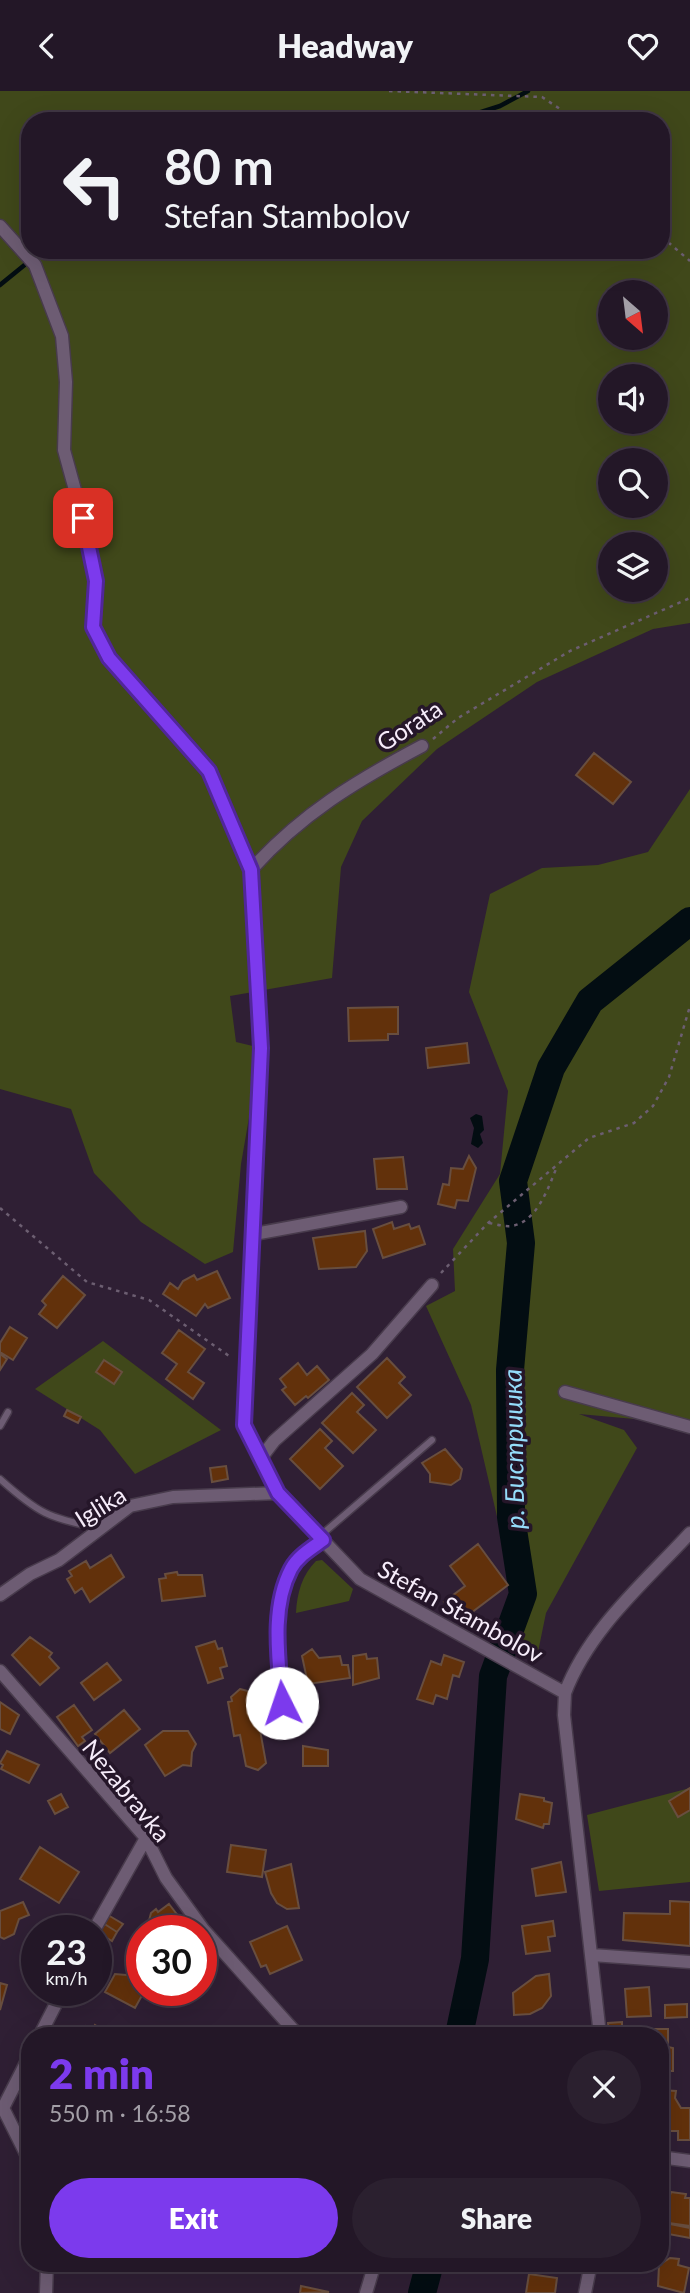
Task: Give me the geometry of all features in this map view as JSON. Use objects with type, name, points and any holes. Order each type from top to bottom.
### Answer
[{"type":"street","name":"Stefan Stambolov","points":[[0,226],[21,249]]},
{"type":"street","name":"Stefan Stambolov","points":[[30,259],[35,265],[62,336],[66,382],[64,450],[89,541],[96,581],[93,627],[109,658],[209,771],[251,870],[261,1048],[244,1425],[278,1493],[360,1579],[565,1693]]},
{"type":"street","name":"Gorata","points":[[251,870],[277,841],[320,805],[422,746]]},
{"type":"street","points":[[254,1234],[401,1207]]},
{"type":"street","points":[[261,1458],[275,1441],[372,1354],[432,1285]]},
{"type":"street","points":[[565,1392],[690,1427]]},
{"type":"street","name":"Iglika","points":[[0,1595],[30,1574],[59,1560],[130,1506],[173,1497],[278,1493]]},
{"type":"street","points":[[599,2027],[564,1715],[565,1693],[588,1646],[690,1533]]},
{"type":"street","points":[[284,1727],[278,1634],[282,1596],[291,1568],[321,1538]]},
{"type":"street","name":"Nezabravka","points":[[0,1671],[145,1838],[166,1878],[203,1929],[291,2027]]},
{"type":"street","points":[[102,1915],[145,1838]]},
{"type":"street","points":[[592,1955],[690,1962]]},
{"type":"street","points":[[44,2027],[55,2006]]},
{"type":"street","points":[[21,2073],[4,2108],[21,2143]]},
{"type":"street","points":[[669,2158],[690,2161]]},
{"type":"street","points":[[46,2293],[47,2272]]},
{"type":"street","points":[[366,2293],[372,2272]]},
{"type":"street","points":[[585,2293],[589,2272]]},
{"type":"lane","points":[[0,1426],[8,1412]]},
{"type":"lane","points":[[321,1538],[432,1440]]},
{"type":"lane","points":[[0,1479],[31,1508],[46,1516],[98,1528]]},
{"type":"path","points":[[389,91],[542,97],[565,112]]},
{"type":"path","points":[[670,244],[690,261]]},
{"type":"path","name":"Gorata","points":[[422,746],[458,719],[559,657],[690,598]]},
{"type":"path","points":[[432,1285],[460,1249],[589,1138],[634,1123],[653,1107],[669,1077],[690,1006]]},
{"type":"path","points":[[488,1223],[511,1226],[527,1219],[545,1196],[556,1169]]},
{"type":"path","points":[[0,1207],[87,1282],[149,1300],[247,1368]]},
{"type":"green space","points":[[0,91],[690,91],[690,623],[653,629],[537,682],[437,749],[362,821],[341,867],[332,978],[230,996],[236,1042],[261,1048],[241,1164],[233,1252],[205,1264],[141,1222],[94,1173],[71,1109],[0,1089]]},
{"type":"green space","points":[[690,789],[690,1424],[579,1414],[624,1430],[637,1448],[546,1613],[538,1652],[499,1639],[516,1598],[471,1405],[426,1306],[455,1291],[453,1249],[500,1174],[508,1091],[469,992],[490,894],[542,868],[598,865],[648,852]]},
{"type":"green space","points":[[103,1341],[221,1430],[135,1474],[100,1430],[35,1389]]},
{"type":"green space","points":[[322,1560],[353,1589],[349,1601],[296,1613],[304,1578],[316,1561]]},
{"type":"green space","points":[[690,1788],[690,1882],[599,1891],[587,1815]]},
{"type":"shaded area","points":[[476,1114],[482,1116],[484,1130],[480,1134],[483,1143],[478,1148],[471,1144],[474,1128],[470,1118]]},
{"type":"building","points":[[594,753],[631,782],[613,804],[576,775]]},
{"type":"building","points":[[398,1007],[398,1034],[388,1034],[388,1040],[349,1041],[348,1008]]},
{"type":"building","points":[[467,1043],[469,1063],[428,1068],[426,1048]]},
{"type":"building","points":[[469,1156],[476,1168],[468,1201],[457,1200],[455,1208],[438,1204],[443,1184],[449,1185],[451,1168],[463,1169]]},
{"type":"building","points":[[403,1157],[407,1189],[377,1189],[374,1159]]},
{"type":"building","points":[[392,1222],[394,1229],[409,1224],[411,1229],[419,1226],[425,1244],[383,1258],[373,1229]]},
{"type":"building","points":[[365,1231],[367,1251],[356,1267],[319,1269],[313,1238]]},
{"type":"building","points":[[217,1271],[230,1298],[208,1308],[205,1304],[196,1316],[163,1294],[170,1283],[178,1289],[183,1281],[194,1275],[197,1280]]},
{"type":"building","points":[[63,1276],[85,1295],[57,1328],[39,1314],[46,1305],[42,1301]]},
{"type":"building","points":[[10,1327],[27,1338],[13,1360],[0,1352],[0,1343]]},
{"type":"building","points":[[179,1330],[205,1349],[188,1372],[204,1383],[193,1399],[166,1379],[177,1364],[162,1353]]},
{"type":"building","points":[[0,1354],[7,1359],[0,1370]]},
{"type":"building","points":[[387,1358],[405,1377],[399,1383],[411,1395],[387,1418],[357,1387]]},
{"type":"building","points":[[104,1360],[122,1372],[114,1384],[96,1372]]},
{"type":"building","points":[[298,1363],[307,1375],[317,1366],[329,1380],[295,1405],[282,1390],[286,1387],[280,1379]]},
{"type":"building","points":[[352,1393],[364,1405],[357,1412],[376,1430],[353,1453],[322,1423]]},
{"type":"building","points":[[67,1410],[81,1417],[78,1423],[64,1416]]},
{"type":"building","points":[[320,1429],[332,1441],[325,1448],[343,1466],[320,1489],[290,1459]]},
{"type":"building","points":[[445,1449],[462,1469],[460,1479],[451,1485],[430,1482],[430,1474],[422,1463]]},
{"type":"building","points":[[226,1466],[228,1479],[212,1482],[210,1468]]},
{"type":"building","points":[[478,1544],[508,1585],[459,1622],[444,1602],[465,1586],[450,1566]]},
{"type":"building","points":[[111,1555],[124,1577],[90,1602],[82,1588],[75,1593],[67,1579],[72,1576],[69,1571],[86,1561],[90,1568]]},
{"type":"building","points":[[177,1572],[178,1575],[202,1575],[205,1596],[162,1601],[159,1579],[166,1578],[165,1574]]},
{"type":"building","points":[[30,1637],[52,1653],[49,1657],[59,1668],[40,1685],[12,1655]]},
{"type":"building","points":[[215,1641],[218,1649],[222,1648],[227,1666],[220,1668],[223,1678],[208,1683],[196,1647]]},
{"type":"building","points":[[312,1649],[319,1658],[340,1656],[342,1665],[348,1665],[350,1678],[308,1684],[302,1656]]},
{"type":"building","points":[[366,1654],[367,1659],[377,1658],[379,1678],[353,1685],[353,1656]]},
{"type":"building","points":[[444,1655],[464,1662],[459,1677],[453,1675],[447,1699],[436,1695],[433,1704],[417,1699],[431,1661],[441,1665]]},
{"type":"building","points":[[107,1663],[121,1680],[94,1700],[81,1683]]},
{"type":"building","points":[[240,1689],[252,1692],[254,1697],[266,1763],[258,1770],[246,1766],[240,1735],[234,1736],[228,1702],[232,1701],[231,1697]]},
{"type":"building","points":[[0,1702],[19,1715],[10,1734],[0,1729]]},
{"type":"building","points":[[74,1705],[92,1730],[82,1737],[85,1741],[78,1746],[57,1717]]},
{"type":"building","points":[[124,1710],[140,1729],[110,1753],[95,1734]]},
{"type":"building","points":[[163,1731],[188,1731],[196,1744],[192,1752],[191,1766],[183,1765],[165,1776],[145,1745]]},
{"type":"building","points":[[303,1746],[328,1750],[328,1766],[303,1766]]},
{"type":"building","points":[[7,1751],[39,1765],[29,1783],[1,1769],[3,1765],[0,1763]]},
{"type":"building","points":[[690,1788],[690,1810],[678,1817],[669,1801]]},
{"type":"building","points":[[61,1794],[68,1807],[55,1814],[48,1801]]},
{"type":"building","points":[[520,1794],[544,1798],[544,1801],[552,1803],[549,1824],[544,1824],[543,1828],[516,1819]]},
{"type":"building","points":[[231,1845],[266,1850],[262,1877],[227,1872]]},
{"type":"building","points":[[40,1847],[79,1872],[59,1903],[20,1879]]},
{"type":"building","points":[[561,1862],[566,1892],[536,1896],[532,1869]]},
{"type":"building","points":[[291,1864],[299,1908],[287,1909],[277,1903],[271,1893],[265,1872]]},
{"type":"building","points":[[670,1901],[690,1902],[690,1946],[623,1940],[624,1913],[670,1914]]},
{"type":"building","points":[[23,1902],[29,1915],[21,1915],[14,1934],[4,1939],[0,1937],[0,1911]]},
{"type":"building","points":[[169,1904],[177,1915],[150,1915],[156,1909],[158,1912]]},
{"type":"building","points":[[112,1917],[123,1924],[117,1932],[112,1929]]},
{"type":"building","points":[[553,1921],[555,1936],[548,1937],[550,1951],[526,1954],[522,1926]]},
{"type":"building","points":[[287,1926],[302,1960],[270,1974],[266,1965],[261,1967],[250,1942]]},
{"type":"building","points":[[115,1974],[126,1975],[126,2003],[112,1996],[112,1979]]},
{"type":"building","points":[[549,1974],[551,1996],[542,2008],[530,2014],[514,2015],[513,1993],[536,1976]]},
{"type":"building","points":[[0,1983],[7,1985],[0,2010]]},
{"type":"building","points":[[649,1987],[651,2016],[627,2017],[625,1989]]},
{"type":"building","points":[[687,2004],[687,2017],[665,2018],[665,2005]]},
{"type":"building","points":[[622,2022],[622,2027],[608,2027],[608,2023]]},
{"type":"building","points":[[669,2047],[673,2048],[673,2071],[669,2071]]},
{"type":"building","points":[[669,2091],[676,2091],[675,2098],[681,2108],[690,2108],[690,2140],[678,2140],[678,2131],[669,2131]]},
{"type":"building","points":[[671,2192],[686,2194],[685,2198],[690,2198],[690,2226],[669,2223]]},
{"type":"building","points":[[669,2224],[690,2228],[690,2238],[669,2234]]},
{"type":"building","points":[[669,2259],[679,2259],[678,2265],[689,2268],[684,2293],[658,2286],[659,2272],[669,2272]]},
{"type":"building","points":[[529,2274],[557,2278],[555,2293],[526,2293]]},
{"type":"building","points":[[301,2286],[329,2292],[300,2293]]},
{"type":"waterway","points":[[481,112],[500,106],[528,91]]},
{"type":"waterway","points":[[0,285],[32,259]]},
{"type":"waterway","name":"р. Бистришка","points":[[461,2027],[475,1959],[493,1676],[523,1594],[511,1517],[510,1370],[521,1243],[513,1181],[551,1068],[590,1001],[690,921]]},
{"type":"waterway","name":"р. Бистришка","points":[[422,2293],[428,2272]]},
{"type":"route","points":[[83,518],[96,581],[93,627],[109,658],[190,745],[209,771],[229,812],[251,870],[261,1048],[244,1425],[278,1493],[323,1540],[306,1551],[291,1568],[282,1596],[278,1634],[282,1703]]}]
